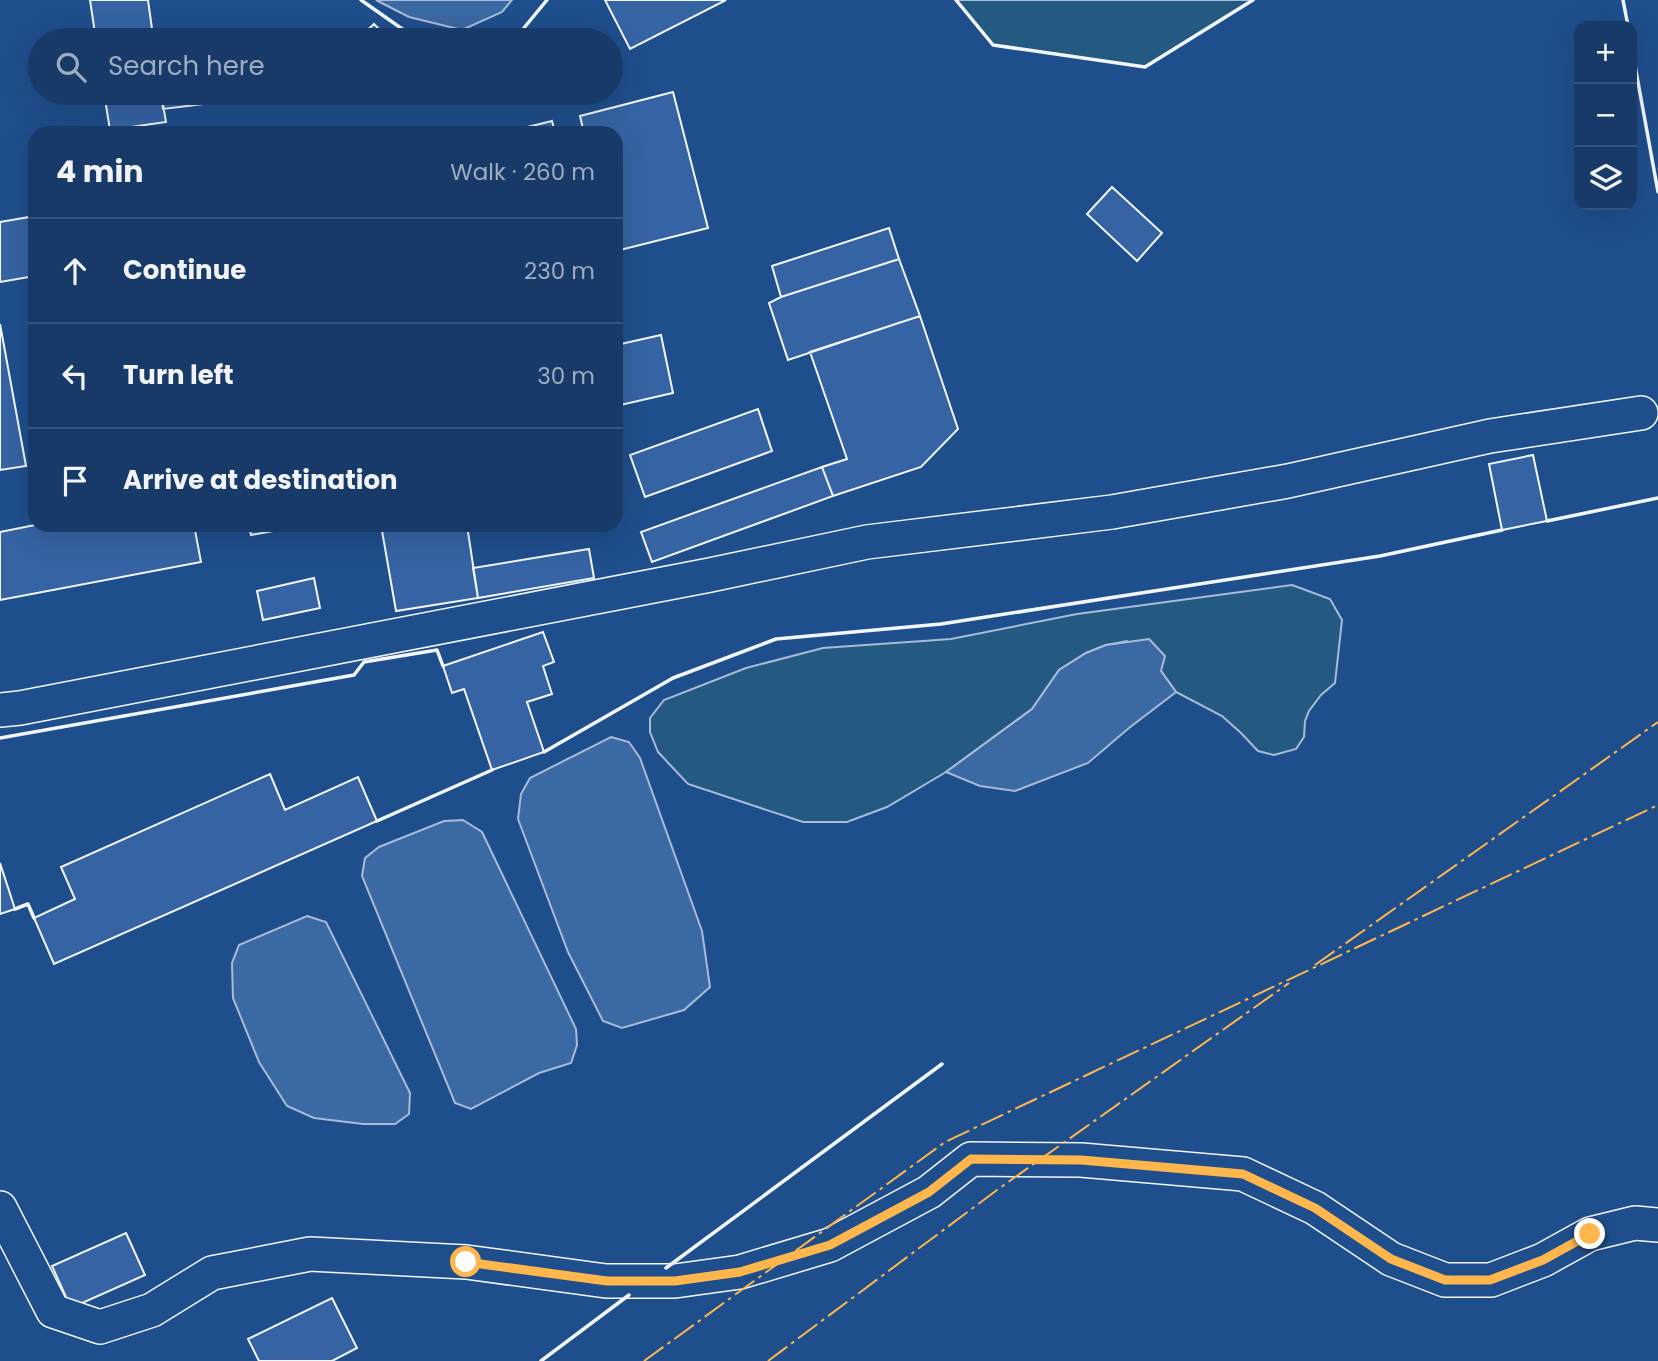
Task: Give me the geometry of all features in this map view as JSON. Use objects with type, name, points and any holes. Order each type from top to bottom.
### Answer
[{"type":"lane","points":[[0,710],[710,575],[867,542],[1112,512],[1288,481],[1490,436],[1641,413]]},
{"type":"lane","points":[[0,1208],[53,1311],[100,1327],[152,1310],[212,1273],[310,1254],[466,1262],[607,1281],[675,1281],[740,1272],[830,1245],[929,1192],[971,1159],[1081,1160],[1243,1174],[1315,1208],[1391,1259],[1445,1280],[1490,1280],[1543,1260],[1590,1234],[1634,1223],[1658,1224]]},
{"type":"shaded area","points":[[376,0],[512,0],[502,12],[466,28],[454,28],[409,17]]},
{"type":"shaded area","points":[[956,0],[1253,0],[1145,67],[993,45]]},
{"type":"shaded area","points":[[1292,585],[1330,599],[1342,620],[1335,683],[1309,711],[1304,737],[1296,749],[1274,755],[1258,751],[1222,716],[1176,692],[1161,671],[1127,641],[1086,653],[1059,670],[1032,709],[946,772],[887,807],[847,822],[803,822],[688,784],[658,752],[650,732],[650,718],[664,700],[746,668],[823,648],[951,639],[1077,614]]},
{"type":"shaded area","points":[[1149,639],[1165,656],[1161,671],[1176,692],[1088,763],[1015,791],[980,786],[946,772],[1032,709],[1059,670],[1086,653],[1106,645]]},
{"type":"shaded area","points":[[611,737],[629,742],[640,758],[702,931],[710,987],[684,1010],[622,1028],[603,1021],[568,952],[518,819],[521,794],[530,778]]},
{"type":"shaded area","points":[[463,820],[482,832],[576,1029],[577,1045],[571,1063],[539,1073],[471,1109],[455,1103],[362,876],[365,858],[379,847],[444,821]]},
{"type":"shaded area","points":[[307,916],[326,922],[410,1093],[409,1114],[395,1124],[363,1124],[314,1118],[287,1106],[259,1062],[233,998],[232,963],[239,945]]},
{"type":"building","points":[[90,0],[148,0],[152,28],[94,28]]},
{"type":"building","points":[[605,0],[726,0],[630,49],[623,35],[623,28],[619,28]]},
{"type":"building","points":[[673,92],[708,228],[623,249],[623,126],[582,126],[580,116]]},
{"type":"building","points":[[106,105],[163,105],[166,122],[109,126]]},
{"type":"building","points":[[162,105],[196,105],[163,109]]},
{"type":"building","points":[[552,121],[553,126],[532,126]]},
{"type":"building","points":[[1112,187],[1162,233],[1137,261],[1087,214]]},
{"type":"building","points":[[28,217],[28,277],[0,282],[0,222]]},
{"type":"building","points":[[889,228],[899,259],[781,297],[772,266]]},
{"type":"building","points":[[899,259],[920,316],[788,360],[769,303]]},
{"type":"building","points":[[920,316],[958,429],[921,467],[833,496],[822,467],[847,459],[810,352]]},
{"type":"building","points":[[0,324],[26,466],[0,470]]},
{"type":"building","points":[[661,335],[673,393],[623,404],[623,343]]},
{"type":"building","points":[[758,409],[772,451],[645,497],[630,455]]},
{"type":"building","points":[[1533,455],[1547,521],[1502,530],[1489,464]]},
{"type":"building","points":[[822,467],[833,496],[652,562],[641,532]]},
{"type":"building","points":[[28,526],[28,532],[195,532],[201,562],[0,600],[0,532]]},
{"type":"building","points":[[382,532],[468,532],[478,598],[396,611]]},
{"type":"building","points":[[589,549],[594,578],[478,598],[473,568]]},
{"type":"building","points":[[314,578],[320,608],[263,620],[257,591]]},
{"type":"building","points":[[543,632],[554,662],[543,666],[552,694],[527,702],[544,752],[492,770],[464,689],[452,693],[443,666]]},
{"type":"building","points":[[270,774],[285,810],[358,777],[377,821],[54,964],[34,918],[75,899],[61,867]]},
{"type":"building","points":[[0,863],[15,909],[0,914]]},
{"type":"building","points":[[126,1233],[145,1275],[71,1308],[52,1266]]},
{"type":"building","points":[[332,1298],[357,1348],[332,1361],[259,1361],[248,1339]]},
{"type":"wall","points":[[361,0],[401,28]]},
{"type":"wall","points":[[524,28],[547,0]]},
{"type":"wall","points":[[956,0],[993,45],[1145,67],[1253,0]]},
{"type":"wall","points":[[1623,0],[1627,21]]},
{"type":"wall","points":[[1637,76],[1658,192]]},
{"type":"wall","points":[[1547,521],[1658,498]]},
{"type":"wall","points":[[544,752],[673,678],[776,639],[941,624],[1380,556],[1502,530]]},
{"type":"wall","points":[[0,738],[354,675],[364,662],[437,650],[443,666]]},
{"type":"wall","points":[[377,821],[492,770]]},
{"type":"wall","points":[[15,909],[28,904],[34,918]]},
{"type":"wall","points":[[666,1268],[942,1064]]},
{"type":"wall","points":[[541,1361],[629,1295]]},
{"type":"power","points":[[1315,965],[1658,722]]},
{"type":"power","points":[[644,1361],[945,1142],[1658,805]]},
{"type":"power","points":[[768,1361],[997,1190],[1289,983]]},
{"type":"route","points":[[466,1262],[607,1281],[675,1281],[740,1272],[830,1245],[929,1192],[971,1159],[1081,1160],[1243,1174],[1315,1208],[1391,1259],[1445,1280],[1490,1280],[1543,1260],[1590,1234]]}]
